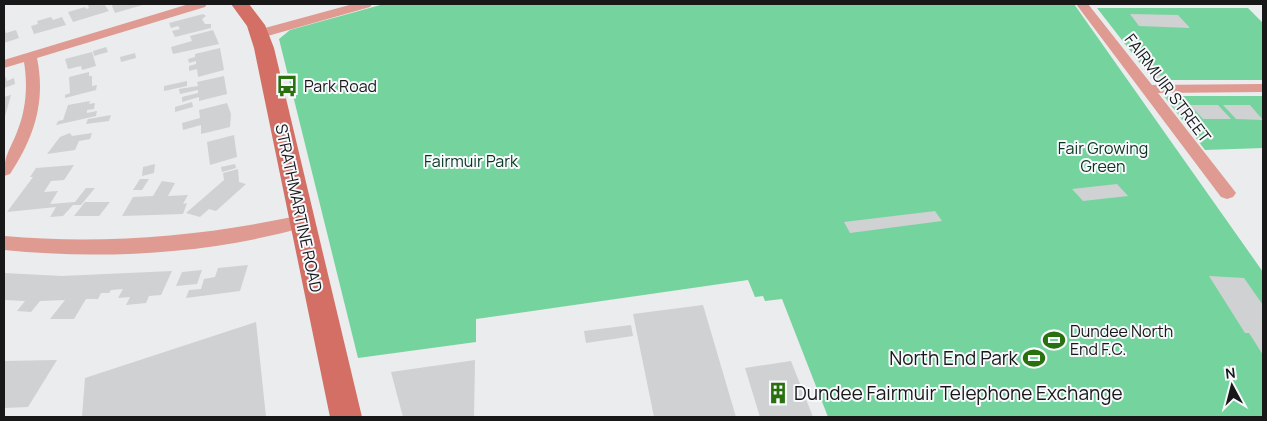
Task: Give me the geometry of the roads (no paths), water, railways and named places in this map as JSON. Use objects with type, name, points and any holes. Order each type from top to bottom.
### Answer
[{"type":"street","points":[[4,64],[200,4]]},
{"type":"street","name":"STRATHMARTINE ROAD","points":[[240,4],[250,16],[259,34],[346,417]]},
{"type":"street","points":[[259,34],[366,4]]},
{"type":"street","name":"FAIRMUIR STREET","points":[[1082,4],[1226,193]]},
{"type":"street","points":[[4,170],[26,131],[35,98],[35,75],[30,56]]},
{"type":"street","points":[[1146,88],[1263,88]]},
{"type":"street","points":[[4,243],[27,246],[120,246],[189,241],[263,231],[302,222]]},
{"type":"place","name":"Park Road","points":[[287,86]]},
{"type":"place","name":"Dundee North End F.C.","points":[[1054,340]]},
{"type":"place","name":"North End Park","points":[[1034,358]]},
{"type":"place","name":"Dundee Fairmuir Telephone Exchange","points":[[778,393]]},
{"type":"park label","name":"Fair Growing Green","points":[[1103,157]]},
{"type":"park label","name":"Fairmuir Park","points":[[471,161]]}]
